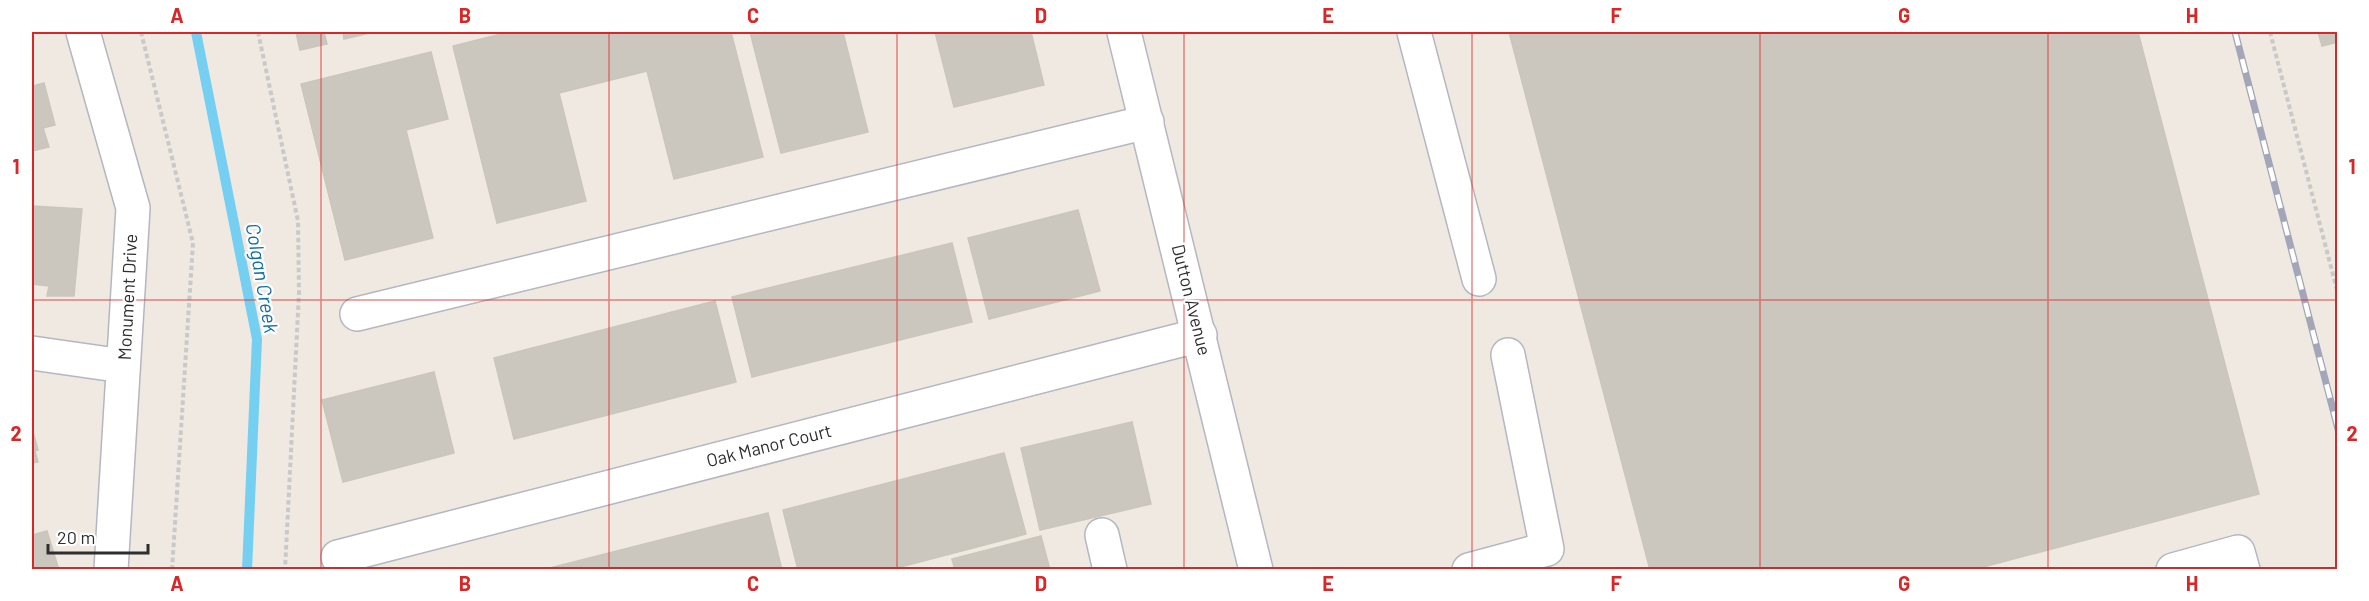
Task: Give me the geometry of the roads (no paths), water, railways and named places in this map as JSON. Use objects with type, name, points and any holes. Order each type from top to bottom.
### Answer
[{"type":"street","name":"Monument Drive","points":[[83,32],[133,208],[111,570]]},
{"type":"street","name":"Dutton Avenue","points":[[1124,32],[1256,570]]},
{"type":"street","points":[[1414,32],[1479,279]]},
{"type":"street","points":[[357,314],[1147,122]]},
{"type":"street","name":"Oak Manor Court","points":[[338,557],[1200,335]]},
{"type":"street","points":[[32,353],[123,366]]},
{"type":"street","points":[[1469,570],[1547,549],[1508,355]]},
{"type":"street","points":[[1102,535],[1110,570]]},
{"type":"street","points":[[2173,570],[2238,552],[2243,570]]},
{"type":"waterway","name":"Colgan Creek","points":[[196,32],[257,339],[247,570]]},
{"type":"railway","points":[[2235,32],[2338,429]]}]
